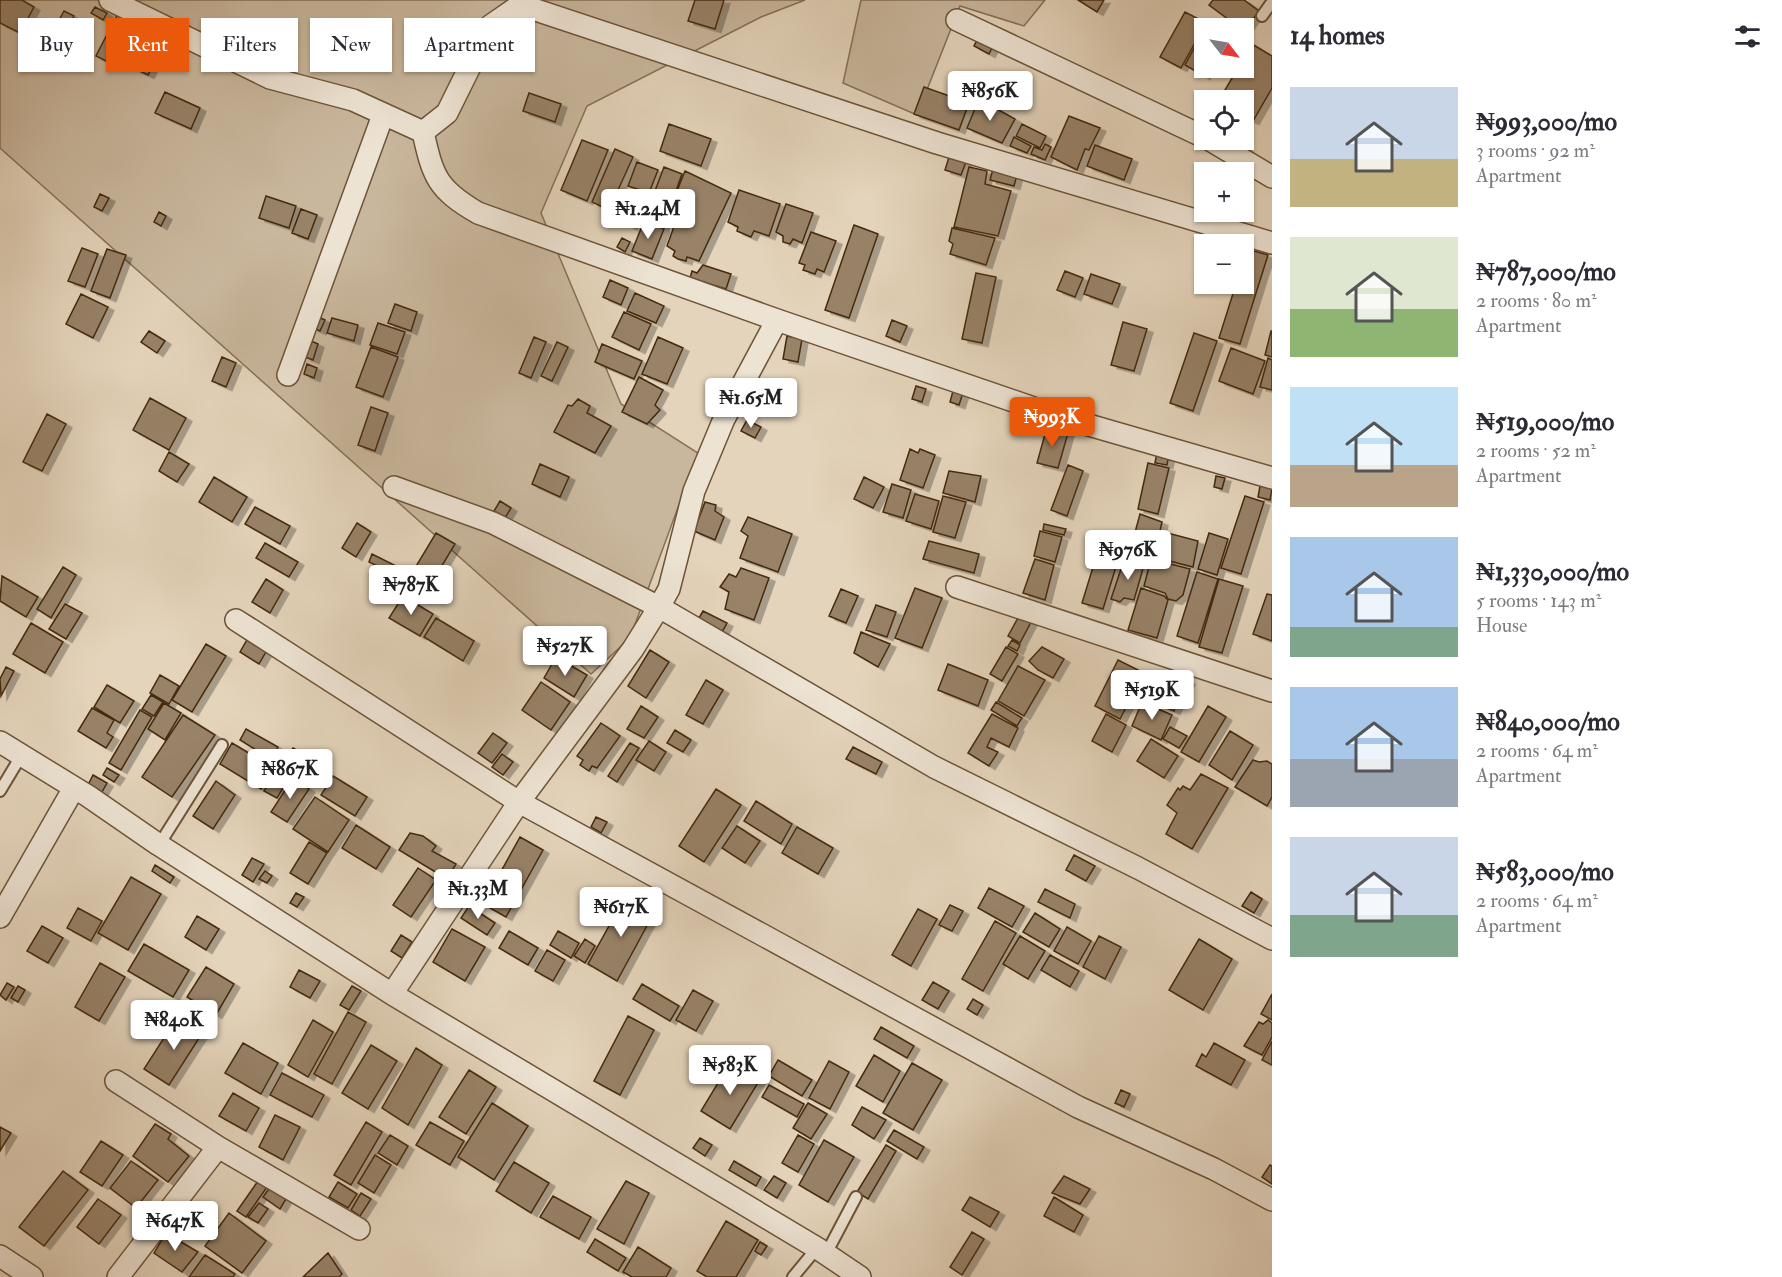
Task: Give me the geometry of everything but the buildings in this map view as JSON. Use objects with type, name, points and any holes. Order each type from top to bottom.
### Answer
[{"type":"street","points":[[110,0],[270,78],[329,92],[423,132]]},
{"type":"street","points":[[423,132],[447,113],[490,26],[516,9],[533,9],[937,143],[1272,243]]},
{"type":"street","points":[[957,20],[1194,132]]},
{"type":"street","points":[[288,375],[383,115]]},
{"type":"street","points":[[423,132],[431,167],[441,185],[453,199],[478,213],[777,320],[1054,415],[1272,478]]},
{"type":"street","points":[[1227,150],[1272,177]]},
{"type":"street","points":[[392,994],[519,802],[633,649],[659,607],[672,579],[694,491],[724,419],[777,320]]},
{"type":"street","points":[[394,487],[493,523],[659,607],[934,767],[1138,868],[1272,939]]},
{"type":"street","points":[[957,587],[1272,691]]},
{"type":"street","points":[[236,620],[519,802],[1078,1107],[1214,1169],[1272,1200]]},
{"type":"street","points":[[0,742],[392,994],[821,1251],[860,1277]]},
{"type":"street","points":[[0,917],[74,788]]},
{"type":"street","points":[[116,1081],[218,1147],[359,1228]]},
{"type":"street","points":[[118,1277],[218,1147]]},
{"type":"street","points":[[0,1256],[32,1277]]},
{"type":"lane","points":[[1262,16],[1272,2]]},
{"type":"lane","points":[[159,845],[222,744]]},
{"type":"lane","points":[[0,791],[21,756]]},
{"type":"lane","points":[[793,1277],[821,1251],[856,1197]]},
{"type":"shaded area","points":[[0,0],[805,0],[761,17],[587,106],[541,213],[621,404],[698,453],[630,638],[591,674],[0,148]]},
{"type":"shaded area","points":[[861,0],[1045,0],[1024,26],[960,6],[917,115],[843,83]]}]
